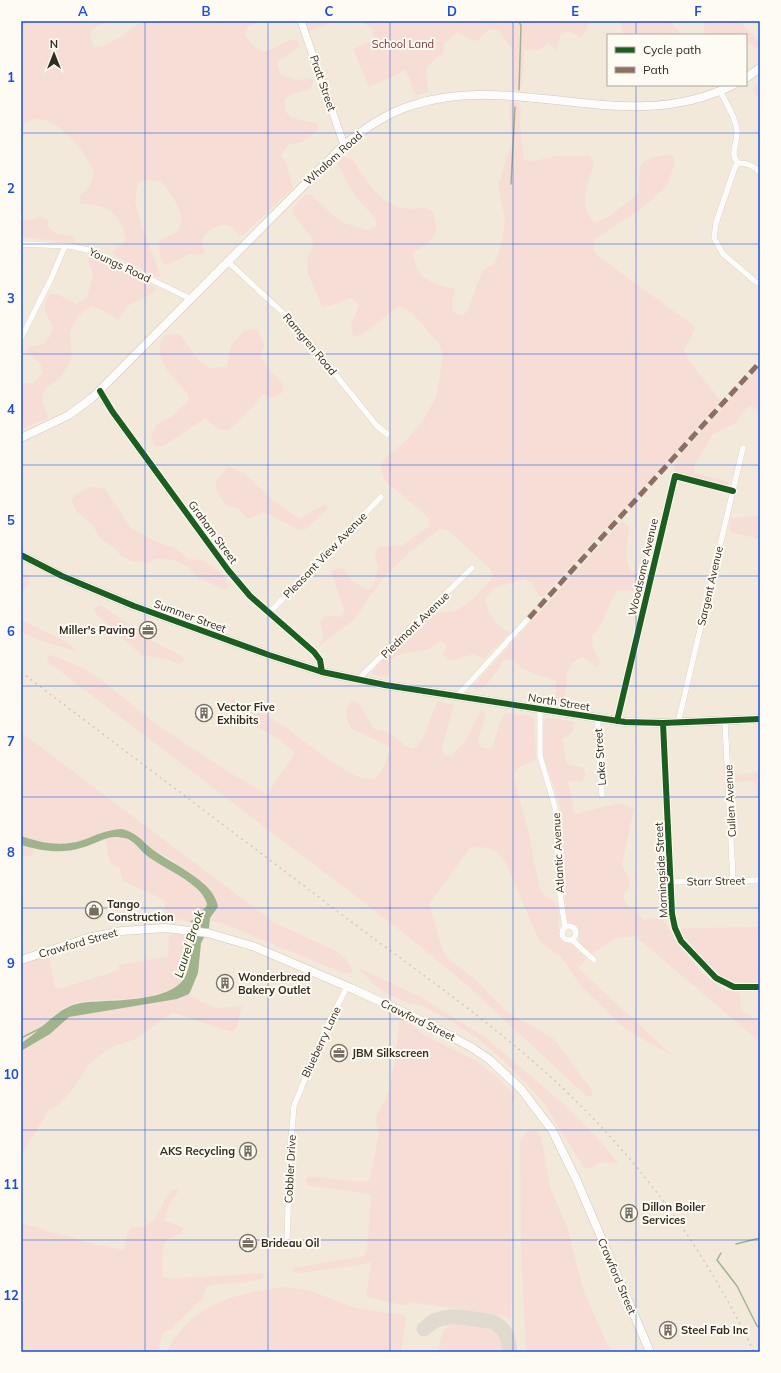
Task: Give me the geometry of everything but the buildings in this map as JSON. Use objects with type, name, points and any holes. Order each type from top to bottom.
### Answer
[{"type":"main road","points":[[747,77],[760,68]]},
{"type":"main road","name":"Whalom Road","points":[[21,438],[69,415],[100,391],[191,299],[227,260],[344,145],[369,126],[392,113],[412,105],[446,97],[499,95],[644,107],[681,103],[720,91],[731,86]]},
{"type":"main road","name":"Summer Street","points":[[21,555],[62,576],[134,606],[254,650],[322,672],[357,680]]},
{"type":"main road","name":"North Street","points":[[357,680],[618,721],[678,723],[760,719]]},
{"type":"main road","name":"Crawford Street","points":[[21,960],[88,938],[122,931],[158,928],[208,933],[255,947],[420,1020],[471,1047],[495,1065],[530,1099],[552,1130],[560,1145],[650,1352]]},
{"type":"street","name":"Pratt Street","points":[[301,21],[344,145]]},
{"type":"street","points":[[720,91],[736,124],[736,137],[733,153],[738,164]]},
{"type":"street","points":[[738,164],[745,164],[756,168],[760,173]]},
{"type":"street","points":[[738,164],[735,167],[716,223],[714,238],[723,254],[756,282],[760,283]]},
{"type":"street","name":"Youngs Road","points":[[21,244],[65,246],[87,249],[103,255],[191,299]]},
{"type":"street","points":[[21,338],[54,273],[65,246]]},
{"type":"street","name":"Ramgren Road","points":[[227,260],[293,322],[377,426],[387,434]]},
{"type":"street","name":"Graham Street","points":[[100,391],[112,411],[228,570],[250,596],[314,652],[320,660],[322,672]]},
{"type":"street","name":"Sargent Avenue","points":[[678,723],[743,448]]},
{"type":"street","name":"Woodsome Avenue","points":[[618,721],[675,476],[733,491]]},
{"type":"street","name":"Pleasant View Avenue","points":[[269,613],[381,497]]},
{"type":"street","name":"Piedmont Avenue","points":[[357,680],[472,568]]},
{"type":"street","points":[[458,695],[528,618]]},
{"type":"street","name":"Atlantic Avenue","points":[[540,709],[540,756],[556,807],[559,888],[565,927],[562,930],[562,937],[566,940],[572,940],[594,960]]},
{"type":"street","name":"Lake Street","points":[[597,718],[602,795]]},
{"type":"street","name":"Cullen Avenue","points":[[725,721],[733,880]]},
{"type":"street","name":"Morningside Street","points":[[663,723],[673,921],[681,941],[706,968],[723,982],[734,987],[760,987]]},
{"type":"street","name":"Starr Street","points":[[671,882],[760,880]]},
{"type":"street","points":[[565,927],[570,926],[575,930],[576,934],[572,940]]},
{"type":"street","name":"Blueberry Lane","points":[[297,1098],[324,1032],[347,987]]},
{"type":"street","name":"Cobbler Drive","points":[[287,1241],[290,1152],[292,1125],[297,1098]]},
{"type":"green space","points":[[21,21],[108,21],[92,29],[90,38],[95,47],[103,46],[122,36],[142,21],[260,21],[248,27],[245,36],[255,47],[266,52],[290,40],[297,40],[300,46],[277,62],[280,74],[296,80],[312,78],[314,81],[310,89],[292,94],[285,99],[285,111],[292,118],[317,123],[319,129],[302,142],[288,145],[281,155],[286,163],[293,188],[243,235],[239,236],[230,226],[222,225],[205,235],[202,244],[205,252],[202,255],[190,254],[167,265],[162,262],[159,247],[160,240],[177,231],[181,219],[180,212],[173,198],[160,181],[143,180],[138,183],[135,201],[141,223],[161,277],[157,277],[115,256],[112,252],[126,241],[124,232],[117,217],[112,212],[99,206],[81,204],[79,196],[90,186],[94,172],[85,156],[71,138],[54,124],[45,120],[37,119],[25,123],[21,140]]},
{"type":"green space","points":[[303,21],[336,21],[307,32]]},
{"type":"green space","name":"School Land","points":[[360,21],[591,21],[581,37],[570,32],[561,33],[556,51],[549,43],[539,50],[524,49],[522,86],[517,90],[512,89],[512,48],[498,30],[488,30],[478,41],[472,40],[457,32],[444,44],[443,54],[427,67],[428,92],[417,95],[414,94],[409,76],[404,70],[369,87],[353,49],[374,40],[372,28]]},
{"type":"green space","points":[[620,21],[668,21],[680,32],[678,34],[623,34]]},
{"type":"green space","points":[[703,21],[740,21],[760,43],[760,51],[747,41],[747,34],[705,34]]},
{"type":"green space","points":[[760,82],[760,99],[752,90]]},
{"type":"green space","points":[[511,102],[518,102],[521,110],[520,125],[524,160],[533,161],[558,156],[590,156],[594,163],[587,187],[586,203],[590,218],[596,223],[608,217],[638,194],[639,174],[642,163],[652,158],[672,154],[675,163],[667,186],[642,208],[595,239],[593,249],[598,256],[693,325],[695,329],[684,350],[688,359],[721,401],[702,424],[543,596],[539,596],[532,583],[524,579],[492,589],[485,600],[488,611],[498,625],[510,633],[484,659],[474,654],[458,659],[448,660],[443,655],[447,645],[440,641],[428,649],[398,655],[393,658],[389,661],[390,675],[385,677],[371,674],[376,666],[432,614],[454,611],[467,604],[493,577],[490,569],[449,531],[440,529],[409,553],[383,578],[354,620],[319,646],[323,636],[320,621],[326,615],[341,617],[344,610],[331,571],[342,567],[352,581],[368,590],[374,585],[378,568],[375,555],[378,547],[403,545],[429,526],[429,518],[384,480],[381,468],[384,459],[408,439],[424,419],[436,397],[443,356],[439,344],[412,313],[399,306],[362,335],[353,336],[351,325],[359,305],[351,298],[322,307],[308,274],[307,260],[313,247],[312,238],[292,213],[294,207],[305,195],[311,195],[341,222],[368,230],[376,226],[375,218],[355,196],[337,163],[343,157],[352,159],[373,189],[390,203],[411,209],[425,207],[433,212],[437,230],[428,244],[413,252],[417,269],[426,279],[439,285],[455,289],[452,303],[453,312],[462,316],[468,310],[482,271],[495,263],[502,241],[505,219],[498,185],[512,142],[509,109]]},
{"type":"green space","points":[[40,217],[48,219],[48,226],[57,234],[73,236],[76,240],[73,243],[21,237],[21,219],[29,220]]},
{"type":"green space","points":[[89,255],[95,256],[157,289],[150,295],[129,305],[118,320],[105,311],[92,306],[76,319],[70,333],[72,353],[70,363],[63,372],[61,379],[48,386],[43,394],[44,405],[49,418],[21,429],[21,383],[33,383],[43,373],[40,363],[27,352],[29,347],[44,344],[50,336],[53,327],[45,310],[45,303],[49,294],[57,294],[76,304],[87,297],[93,274],[88,261]]},
{"type":"green space","points":[[257,329],[265,344],[260,356],[269,370],[283,383],[283,392],[272,398],[263,394],[252,408],[228,431],[217,428],[205,418],[164,446],[158,447],[154,445],[151,435],[156,425],[171,417],[189,400],[188,394],[170,374],[161,359],[159,351],[165,335],[180,334],[197,359],[209,368],[227,367],[231,345],[245,330]]},
{"type":"green space","points":[[760,366],[760,411],[750,406],[740,416],[736,423],[713,434],[694,465],[694,472],[703,476],[725,481],[729,483],[728,486],[677,474],[674,467],[677,459]]},
{"type":"green space","points":[[229,467],[243,472],[274,501],[299,519],[325,504],[329,508],[306,529],[298,530],[264,512],[248,519],[238,508],[227,506],[216,490],[219,477]]},
{"type":"green space","points":[[90,487],[104,488],[131,528],[159,543],[177,549],[188,559],[203,560],[225,577],[229,586],[225,590],[200,579],[188,567],[174,560],[156,559],[148,563],[132,561],[121,556],[116,549],[99,538],[93,525],[76,511],[71,500],[76,494]]},
{"type":"green space","points":[[760,515],[760,539],[733,533],[729,530],[731,519]]},
{"type":"green space","points":[[622,521],[629,526],[627,554],[628,565],[631,570],[644,577],[645,584],[642,591],[618,590],[614,596],[600,626],[592,636],[593,648],[600,661],[597,667],[582,657],[574,662],[567,672],[564,698],[560,704],[556,698],[556,680],[527,671],[513,659],[504,660],[488,683],[475,689],[473,686]]},
{"type":"green space","points":[[21,572],[30,577],[28,585],[21,592]]},
{"type":"green space","points":[[101,605],[150,640],[182,656],[184,660],[182,663],[178,664],[169,660],[141,655],[96,614],[94,608]]},
{"type":"green space","points":[[21,620],[67,642],[78,652],[38,640],[21,632]]},
{"type":"green space","points":[[52,655],[79,666],[99,678],[156,724],[232,774],[267,794],[295,753],[279,739],[250,723],[252,721],[230,704],[230,701],[233,698],[244,709],[252,712],[263,713],[275,720],[333,763],[348,772],[361,778],[371,779],[379,775],[386,761],[390,747],[352,729],[347,720],[347,707],[353,700],[360,705],[374,729],[388,732],[406,746],[414,749],[423,738],[437,702],[454,704],[442,748],[444,755],[451,756],[465,741],[481,710],[486,713],[478,742],[481,747],[491,749],[500,721],[505,713],[531,716],[534,719],[535,761],[519,767],[513,774],[528,830],[540,890],[557,906],[559,915],[559,937],[563,941],[572,945],[586,959],[578,968],[673,1056],[622,1026],[581,986],[560,956],[539,941],[507,865],[498,853],[488,848],[470,848],[429,904],[443,951],[448,958],[475,979],[506,1011],[554,1039],[593,1092],[591,1097],[586,1096],[468,986],[405,934],[48,662],[47,656]]},
{"type":"green space","points":[[546,717],[575,722],[572,733],[562,738],[567,764],[584,768],[586,775],[582,782],[568,781],[575,814],[619,803],[634,808],[622,865],[630,882],[628,890],[623,897],[629,908],[635,908],[643,920],[658,917],[665,921],[674,938],[703,974],[725,990],[740,993],[741,1010],[760,1023],[760,1042],[635,936],[616,938],[592,954],[580,944],[578,927],[567,920],[562,866],[562,825],[559,801],[543,756],[543,726]]},
{"type":"green space","points":[[21,732],[275,923],[334,950],[345,958],[352,968],[352,974],[343,973],[221,923],[210,921],[210,918],[215,913],[189,873],[172,860],[151,848],[146,842],[107,830],[82,841],[72,843],[34,841],[21,836]]},
{"type":"green space","points":[[760,772],[760,798],[757,798],[756,784],[753,781],[738,782],[734,780],[736,775]]},
{"type":"green space","points":[[109,837],[127,839],[140,848],[145,854],[178,874],[194,886],[206,901],[206,908],[190,922],[167,917],[164,900],[123,881],[120,869],[110,863],[105,839]]},
{"type":"green space","points":[[21,845],[34,849],[33,854],[27,857],[21,855]]},
{"type":"green space","points":[[760,927],[760,983],[735,982],[719,974],[704,961],[680,931],[683,928]]},
{"type":"green space","points":[[178,934],[192,937],[187,972],[177,986],[164,992],[149,996],[97,1000],[70,1005],[57,1013],[34,1034],[21,1043],[21,965],[46,955],[49,957],[55,987],[59,989],[119,970],[119,965],[168,956],[169,935]]},
{"type":"green space","points":[[359,968],[419,996],[485,1037],[566,1106],[599,1140],[619,1164],[600,1162],[592,1168],[584,1168],[541,1099],[503,1060],[482,1042],[453,1022],[421,1005],[408,1003],[384,992],[371,982]]},
{"type":"green space","points":[[189,994],[203,1003],[218,1008],[242,1006],[237,1027],[232,1032],[172,1013],[136,1039],[111,1047],[88,1065],[74,1088],[58,1105],[49,1110],[21,1156],[21,1051],[50,1034],[69,1017],[177,999]]},
{"type":"green space","points":[[399,1020],[407,1020],[422,1034],[475,1060],[495,1075],[515,1095],[512,1104],[511,1320],[500,1315],[408,1302],[407,1306],[366,1297],[371,1261],[365,1264],[301,1273],[295,1272],[292,1268],[363,1256],[367,1250],[370,1194],[307,1185],[305,1180],[309,1176],[360,1182],[369,1181],[379,1134],[376,1122],[377,1114],[387,1097],[395,1063]]},
{"type":"green space","points":[[535,1130],[541,1136],[550,1187],[567,1226],[584,1292],[611,1352],[526,1352],[521,1255],[520,1141],[526,1132]]},
{"type":"green space","points":[[175,1189],[179,1190],[169,1206],[164,1220],[184,1228],[181,1234],[167,1239],[163,1248],[162,1275],[168,1279],[263,1273],[264,1278],[250,1282],[220,1284],[206,1287],[203,1298],[171,1329],[163,1333],[158,1352],[21,1352],[21,1223],[90,1243],[124,1250],[127,1234],[131,1228],[143,1226],[151,1222],[158,1213],[166,1197]]},
{"type":"green space","points":[[284,1287],[308,1290],[356,1308],[404,1315],[406,1319],[401,1352],[167,1352],[173,1340],[189,1322],[213,1305],[240,1295]]},
{"type":"green space","points":[[454,1324],[486,1328],[493,1331],[502,1343],[504,1352],[439,1352],[444,1331],[446,1328]]},
{"type":"shaded area","points":[[122,829],[135,834],[160,855],[201,881],[215,898],[218,907],[210,918],[209,928],[201,943],[198,973],[191,990],[189,994],[177,999],[69,1017],[50,1034],[21,1051],[21,1043],[57,1014],[72,1005],[138,999],[153,996],[166,992],[177,986],[185,977],[189,965],[193,937],[197,924],[190,922],[206,907],[207,904],[204,896],[198,889],[181,876],[153,860],[133,842],[125,838],[112,837],[85,847],[66,851],[43,850],[21,845],[21,836],[36,841],[60,844],[75,842],[106,832]]},
{"type":"waterway","points":[[519,21],[521,26],[519,90]]},
{"type":"waterway","points":[[511,184],[515,107]]},
{"type":"waterway","name":"Laurel Brook","points":[[21,1038],[43,1027]]},
{"type":"waterway","points":[[736,1244],[760,1238]]},
{"type":"waterway","points":[[721,1253],[717,1260],[737,1286],[757,1326],[760,1327]]},
{"type":"taxiway","points":[[424,1329],[431,1323],[448,1317],[493,1322],[504,1331],[510,1352]]},
{"type":"railway","points":[[21,672],[495,1029],[555,1081],[609,1135],[634,1163],[657,1193],[700,1254],[754,1352]]},
{"type":"marked path","points":[[529,618],[760,362]]},
{"type":"cycle path","points":[[100,391],[112,411],[228,570],[250,596],[314,652],[320,660],[322,672]]},
{"type":"cycle path","points":[[617,721],[675,476],[733,491]]},
{"type":"cycle path","points":[[21,555],[62,576],[134,606],[269,655],[322,672],[385,685],[625,722],[663,723],[760,719]]},
{"type":"cycle path","points":[[663,723],[672,914],[675,928],[681,941],[716,978],[734,987],[760,987]]},
{"type":"place","name":"Miller's Paving","points":[[148,630]]},
{"type":"place","name":"Vector Five Exhibits","points":[[204,713]]},
{"type":"place","name":"Tango Construction","points":[[94,910]]},
{"type":"place","name":"Wonderbread Bakery Outlet","points":[[225,983]]},
{"type":"place","name":"JBM Silkscreen","points":[[339,1053]]},
{"type":"place","name":"AKS Recycling","points":[[248,1151]]},
{"type":"place","name":"Dillon Boiler Services","points":[[629,1213]]},
{"type":"place","name":"Brideau Oil","points":[[248,1243]]},
{"type":"place","name":"Steel Fab Inc","points":[[668,1330]]}]
